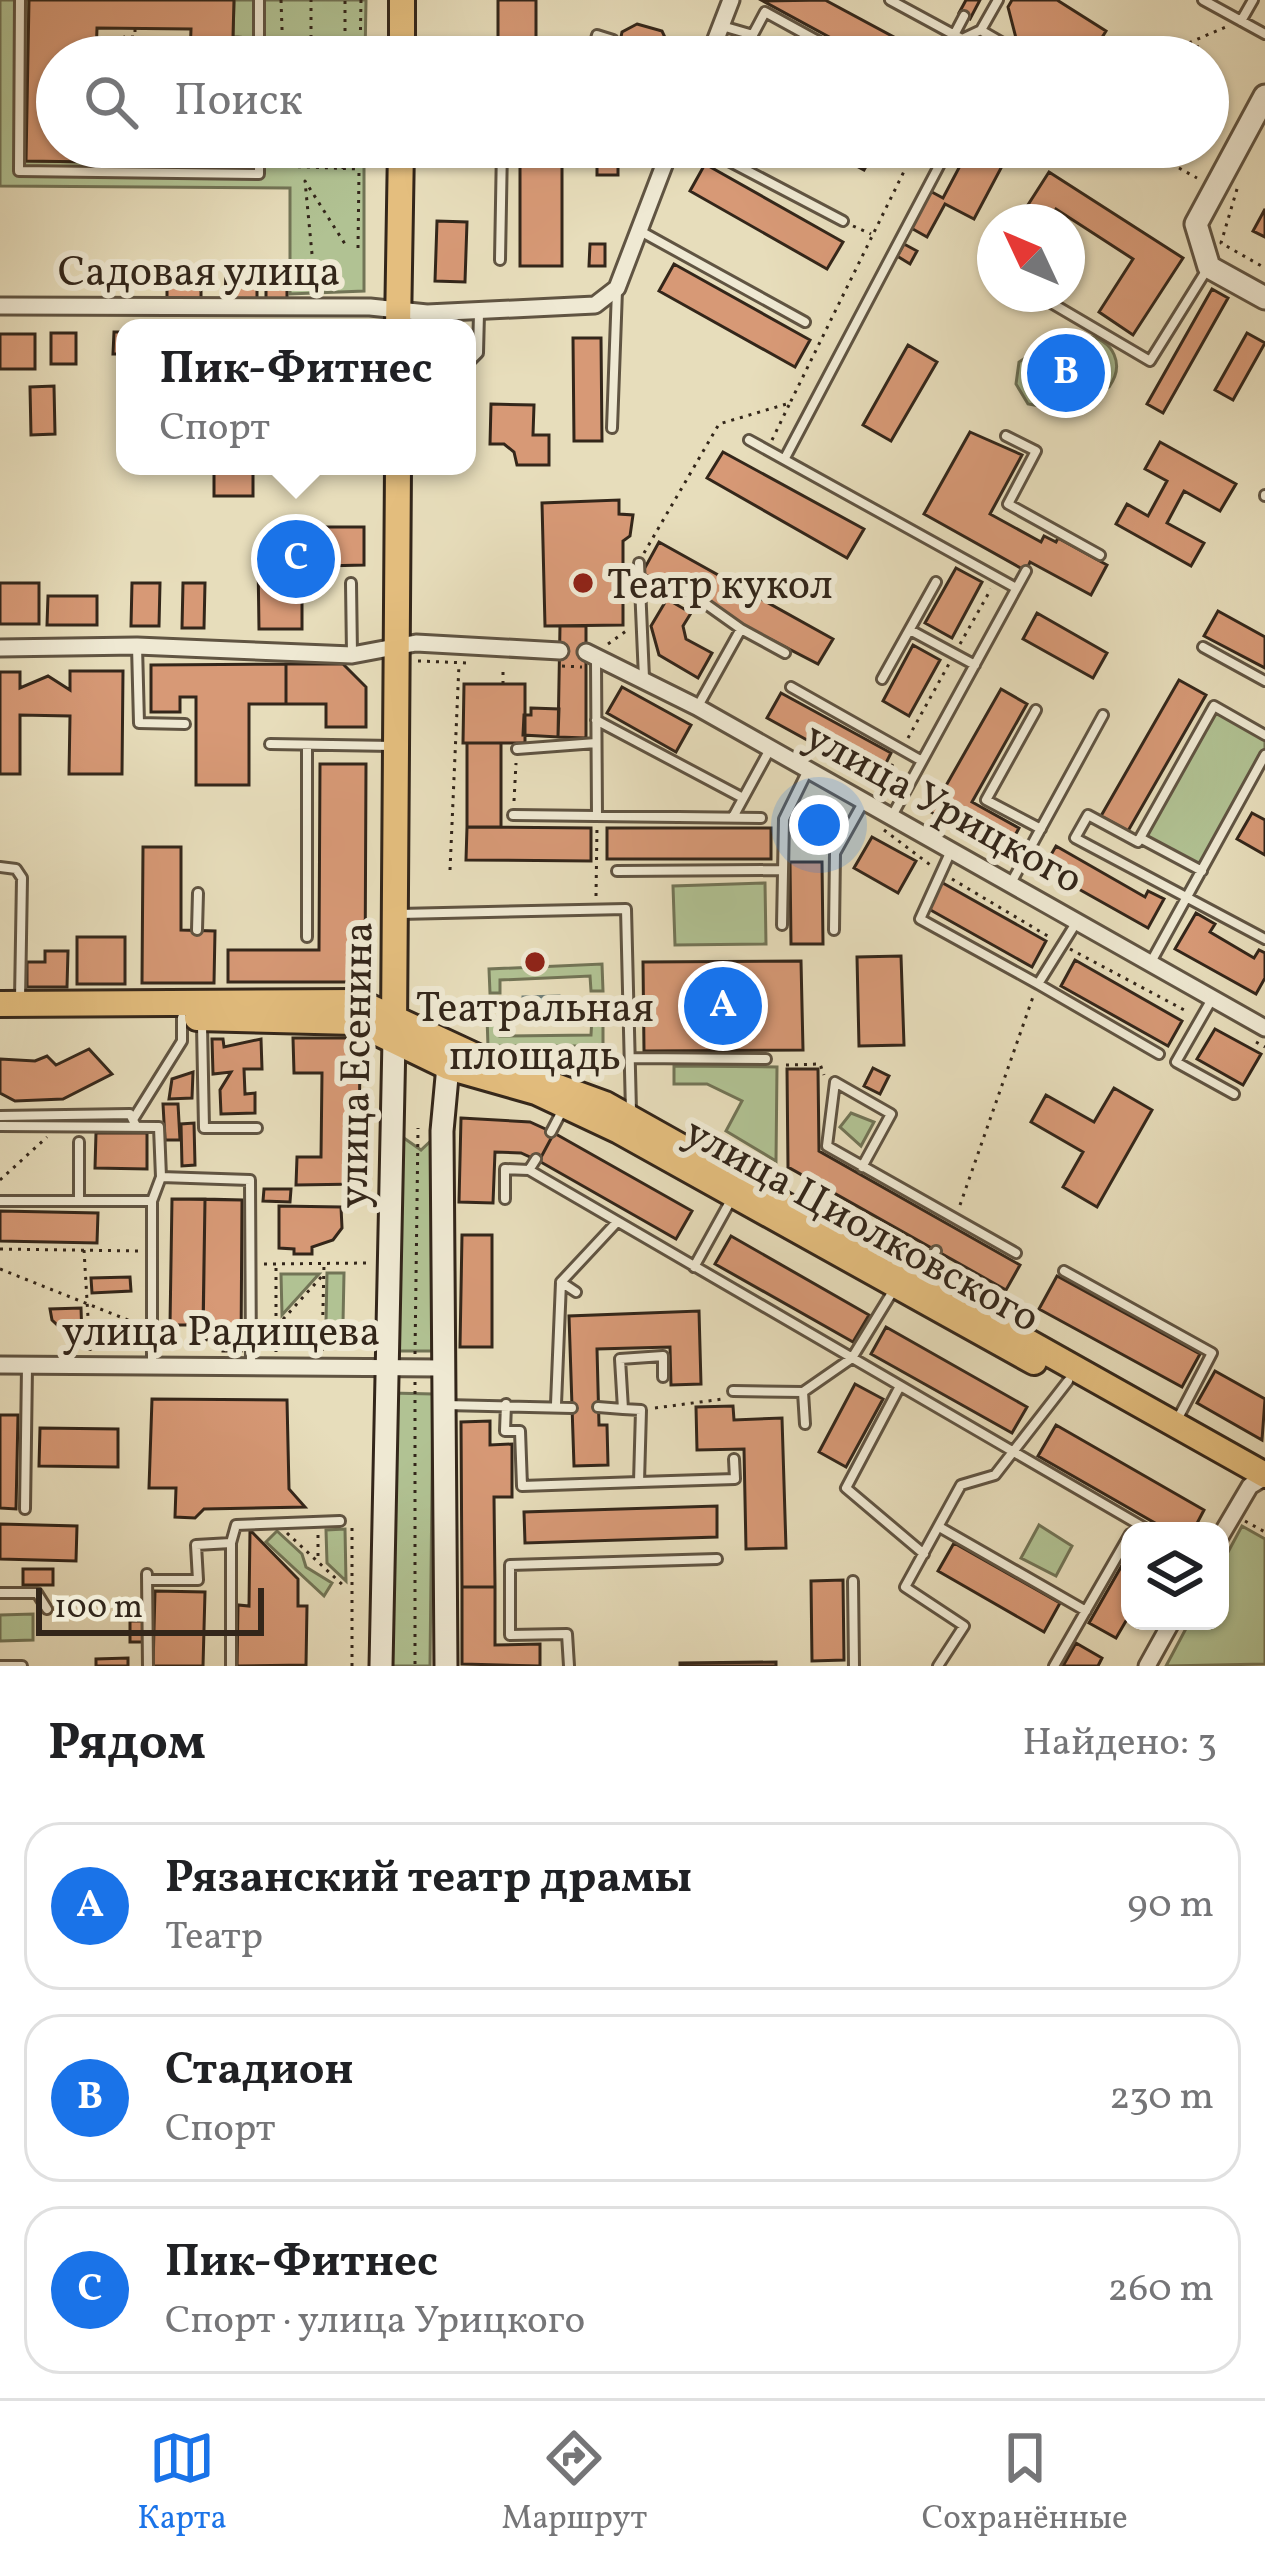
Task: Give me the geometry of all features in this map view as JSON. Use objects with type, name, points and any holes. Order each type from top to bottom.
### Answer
[{"type":"main road","points":[[402,0],[402,36]]},
{"type":"main road","points":[[1265,97],[1226,189],[1196,224],[1209,267],[1265,298]]},
{"type":"main road","points":[[398,319],[400,168]]},
{"type":"main road","name":"улица Есенина","points":[[381,1666],[394,1027],[404,914],[395,746],[398,475]]},
{"type":"main road","points":[[7,1008],[194,1005],[355,1022],[394,1027],[449,1055],[442,1131],[446,1666]]},
{"type":"main road","name":"улица Циолковского","points":[[449,1055],[566,1104],[733,1196],[1176,1422],[1261,1483]]},
{"type":"main road","name":"улица Циолковского","points":[[449,1055],[632,1119],[1068,1381],[1261,1483]]},
{"type":"street","points":[[718,36],[731,0]]},
{"type":"street","points":[[617,288],[664,168]]},
{"type":"street","name":"Садовая улица","points":[[0,306],[398,319],[595,305],[617,288]]},
{"type":"street","points":[[0,648],[137,646],[352,655],[398,646],[560,651]]},
{"type":"street","name":"улица Урицкого","points":[[591,652],[698,707],[1264,1025]]},
{"type":"street","name":"улица Радищева","points":[[0,1365],[441,1367]]},
{"type":"street","points":[[1228,1522],[1261,1483]]},
{"type":"street","points":[[1147,1666],[1167,1630]]},
{"type":"lane","points":[[20,0],[19,171],[259,174],[259,168]]},
{"type":"lane","points":[[259,0],[259,36]]},
{"type":"lane","points":[[890,0],[956,36]]},
{"type":"lane","points":[[961,36],[981,30],[998,0]]},
{"type":"lane","points":[[1203,0],[1265,34]]},
{"type":"lane","points":[[1241,21],[1253,0]]},
{"type":"lane","points":[[722,26],[752,35],[765,12],[809,36]]},
{"type":"lane","points":[[958,36],[964,16]]},
{"type":"lane","points":[[981,30],[991,36]]},
{"type":"lane","points":[[500,260],[502,168]]},
{"type":"lane","points":[[742,168],[843,221]]},
{"type":"lane","points":[[785,458],[938,168]]},
{"type":"lane","points":[[642,232],[805,322]]},
{"type":"lane","points":[[1067,312],[1150,361],[1209,267]]},
{"type":"lane","points":[[612,428],[617,288]]},
{"type":"lane","points":[[476,355],[479,313]]},
{"type":"lane","points":[[1006,436],[1036,452],[1008,504],[1047,531],[1100,555]]},
{"type":"lane","points":[[749,440],[1016,588]]},
{"type":"lane","points":[[639,563],[644,679]]},
{"type":"lane","points":[[892,817],[1026,571]]},
{"type":"lane","points":[[882,679],[936,582]]},
{"type":"lane","points":[[351,583],[352,655]]},
{"type":"lane","points":[[688,592],[785,653]]},
{"type":"lane","points":[[698,707],[741,629]]},
{"type":"lane","points":[[910,630],[975,665]]},
{"type":"lane","points":[[137,646],[139,724],[185,724]]},
{"type":"lane","points":[[1203,646],[1265,681]]},
{"type":"lane","points":[[591,652],[597,816]]},
{"type":"lane","points":[[791,687],[922,760]]},
{"type":"lane","points":[[1265,735],[1214,706],[1138,842],[1088,815],[1075,838],[1265,939]]},
{"type":"lane","points":[[1036,710],[986,800],[1041,829]]},
{"type":"lane","points":[[1011,884],[1103,715]]},
{"type":"lane","points":[[596,720],[743,798]]},
{"type":"lane","points":[[517,749],[596,743]]},
{"type":"lane","points":[[270,745],[395,746]]},
{"type":"lane","points":[[307,745],[307,937]]},
{"type":"lane","points":[[732,818],[771,749]]},
{"type":"lane","points":[[1150,963],[1265,755]]},
{"type":"lane","points":[[782,925],[784,819],[808,770]]},
{"type":"lane","points":[[834,930],[835,853],[867,803]]},
{"type":"lane","points":[[513,815],[760,818]]},
{"type":"lane","points":[[1141,838],[1202,871]]},
{"type":"lane","points":[[951,851],[920,920],[1159,1054]]},
{"type":"lane","points":[[0,867],[16,868],[23,890],[7,1008]]},
{"type":"lane","points":[[616,871],[783,870]]},
{"type":"lane","points":[[197,931],[198,893]]},
{"type":"lane","points":[[404,914],[626,909],[632,1119]]},
{"type":"lane","points":[[1038,984],[1077,922]]},
{"type":"lane","points":[[1213,998],[1176,1062],[1234,1094]]},
{"type":"lane","points":[[135,1121],[182,1041],[194,1005]]},
{"type":"lane","points":[[194,1005],[204,1128],[257,1128]]},
{"type":"lane","points":[[631,1058],[766,1058]]},
{"type":"lane","points":[[862,1167],[891,1114],[835,1082],[827,1146],[953,1222],[1016,1253]]},
{"type":"lane","points":[[551,1132],[566,1104]]},
{"type":"lane","points":[[0,1116],[135,1121],[159,1127],[160,1177],[152,1201],[152,1365]]},
{"type":"lane","points":[[0,1126],[135,1121]]},
{"type":"lane","points":[[79,1142],[79,1201]]},
{"type":"lane","points":[[530,1170],[536,1159]]},
{"type":"lane","points":[[505,1199],[505,1169],[530,1170],[1016,1453],[1121,1522]]},
{"type":"lane","points":[[160,1177],[250,1180],[251,1366]]},
{"type":"lane","points":[[694,1267],[733,1196]]},
{"type":"lane","points":[[0,1201],[152,1201]]},
{"type":"lane","points":[[556,1404],[561,1282],[616,1222]]},
{"type":"lane","points":[[733,1391],[803,1392],[853,1358],[936,1251]]},
{"type":"lane","points":[[1064,1271],[1212,1353],[1176,1422]]},
{"type":"lane","points":[[561,1282],[576,1292]]},
{"type":"lane","points":[[623,1409],[620,1359],[663,1356],[663,1377]]},
{"type":"lane","points":[[25,1509],[27,1365]]},
{"type":"lane","points":[[938,1666],[964,1626],[905,1587],[961,1485],[995,1474],[1068,1381]]},
{"type":"lane","points":[[900,1386],[846,1488],[924,1554]]},
{"type":"lane","points":[[803,1392],[805,1424]]},
{"type":"lane","points":[[443,1406],[556,1404],[572,1408]]},
{"type":"lane","points":[[506,1405],[506,1431],[520,1431],[522,1486],[735,1479],[734,1459]]},
{"type":"lane","points":[[598,1407],[641,1410],[639,1482]]},
{"type":"lane","points":[[231,1666],[231,1543],[236,1525],[340,1521]]},
{"type":"lane","points":[[941,1528],[1086,1611]]},
{"type":"lane","points":[[148,1666],[148,1577],[198,1580],[196,1545],[231,1543]]},
{"type":"lane","points":[[1054,1666],[1121,1551]]},
{"type":"lane","points":[[569,1666],[567,1634],[510,1636],[510,1564],[717,1559]]},
{"type":"lane","points":[[853,1581],[854,1666]]},
{"type":"lane","points":[[0,1593],[37,1593],[47,1609]]},
{"type":"lane","points":[[0,1666],[22,1666]]},
{"type":"path","points":[[281,0],[282,36]]},
{"type":"path","points":[[311,0],[311,36]]},
{"type":"path","points":[[345,0],[345,36]]},
{"type":"path","points":[[361,36],[362,0]]},
{"type":"path","points":[[1204,36],[1241,21]]},
{"type":"path","points":[[135,28],[135,36]]},
{"type":"path","points":[[298,168],[345,244]]},
{"type":"path","points":[[326,168],[358,170],[358,248]]},
{"type":"path","points":[[768,449],[906,168]]},
{"type":"path","points":[[1180,168],[1226,189],[1221,243],[1265,268]]},
{"type":"path","points":[[305,181],[312,254]]},
{"type":"path","points":[[843,221],[873,235]]},
{"type":"path","points":[[639,563],[719,424],[790,404]]},
{"type":"path","points":[[867,803],[998,577]]},
{"type":"path","points":[[591,652],[640,620]]},
{"type":"path","points":[[450,870],[459,662]]},
{"type":"path","points":[[503,664],[503,684]]},
{"type":"path","points":[[513,815],[517,749]]},
{"type":"path","points":[[595,910],[597,816]]},
{"type":"path","points":[[953,1222],[1038,984]]},
{"type":"path","points":[[786,1065],[820,1064],[821,1073],[835,1082]]},
{"type":"path","points":[[0,1180],[60,1125]]},
{"type":"path","points":[[415,1350],[418,1128]]},
{"type":"path","points":[[0,1249],[152,1251]]},
{"type":"path","points":[[84,1250],[91,1365]]},
{"type":"path","points":[[250,1264],[388,1262]]},
{"type":"path","points":[[322,1366],[324,1263]]},
{"type":"path","points":[[276,1264],[276,1366]]},
{"type":"path","points":[[0,1269],[152,1330]]},
{"type":"path","points":[[276,1327],[324,1274]]},
{"type":"path","points":[[641,1410],[727,1399],[733,1391]]},
{"type":"path","points":[[415,1392],[415,1666]]},
{"type":"path","points":[[1233,1514],[1265,1532]]},
{"type":"path","points":[[340,1521],[352,1520],[349,1664]]},
{"type":"path","points":[[317,1522],[318,1563]]},
{"type":"path","points":[[278,1523],[348,1590]]},
{"type":"green space","points":[[0,0],[29,0],[26,161],[36,161],[36,168],[364,168],[364,291],[290,294],[290,188],[0,186]]},
{"type":"green space","points":[[234,0],[366,0],[365,36],[233,36]]},
{"type":"green space","points":[[1087,336],[1104,343],[1114,355],[1116,370],[1109,387],[1050,408],[1028,404],[1016,384],[1019,362],[1034,352]]},
{"type":"green space","points":[[1215,709],[1265,739],[1265,749],[1201,867],[1144,837]]},
{"type":"green space","points":[[765,883],[766,944],[675,945],[673,886]]},
{"type":"green space","points":[[602,964],[603,991],[591,991],[590,976],[500,980],[500,993],[490,993],[489,969]]},
{"type":"green space","points":[[592,1016],[603,1016],[603,1046],[488,1046],[487,1017],[500,1017],[500,1036],[591,1035]]},
{"type":"green space","points":[[674,1066],[777,1067],[776,1161],[726,1131],[742,1101],[707,1084],[674,1084]]},
{"type":"green space","points":[[851,1113],[874,1122],[861,1146],[840,1127]]},
{"type":"green space","points":[[401,1136],[421,1150],[436,1136],[432,1351],[393,1351]]},
{"type":"green space","points":[[327,1273],[344,1273],[343,1323],[326,1322]]},
{"type":"green space","points":[[281,1274],[319,1274],[282,1315]]},
{"type":"green space","points":[[390,1393],[433,1394],[430,1666],[387,1666]]},
{"type":"green space","points":[[1039,1525],[1072,1546],[1056,1576],[1021,1558]]},
{"type":"green space","points":[[1242,1526],[1265,1539],[1265,1664],[1166,1666],[1185,1630],[1229,1630],[1229,1550]]},
{"type":"green space","points":[[345,1529],[346,1581],[327,1563],[326,1530]]},
{"type":"green space","points":[[277,1531],[302,1554],[306,1567],[332,1583],[324,1596],[266,1542]]},
{"type":"green space","points":[[33,1614],[33,1640],[0,1641],[0,1615]]},
{"type":"water","points":[[559,996],[560,1016],[523,1017],[523,997]]},
{"type":"building","points":[[29,0],[234,0],[233,36],[191,36],[191,29],[97,28],[97,36],[36,36],[36,161],[26,161]]},
{"type":"building","points":[[498,0],[536,0],[536,36],[498,36]]},
{"type":"building","points":[[825,0],[892,36],[827,36],[763,1]]},
{"type":"building","points":[[966,0],[980,0],[970,19],[959,13]]},
{"type":"building","points":[[1012,0],[1057,0],[1106,31],[1103,36],[1015,36],[1008,7]]},
{"type":"building","points":[[637,24],[662,31],[664,36],[621,36]]},
{"type":"building","points":[[520,168],[562,168],[562,266],[520,266]]},
{"type":"building","points":[[597,168],[618,168],[618,175],[597,175]]},
{"type":"building","points":[[703,168],[712,168],[843,242],[827,269],[690,191]]},
{"type":"building","points":[[959,168],[1001,168],[982,204],[977,204],[974,219],[945,204],[927,237],[911,228],[930,191],[943,198]]},
{"type":"building","points":[[1049,172],[1183,258],[1133,335],[1099,312],[1133,259],[1085,228],[1085,204],[1029,204]]},
{"type":"building","points":[[1265,209],[1265,237],[1253,231]]},
{"type":"building","points":[[437,221],[467,222],[465,282],[435,281]]},
{"type":"building","points":[[590,244],[605,244],[605,266],[589,266]]},
{"type":"building","points":[[904,244],[917,251],[910,264],[897,256]]},
{"type":"building","points":[[674,264],[810,340],[795,367],[659,291]]},
{"type":"building","points":[[167,267],[201,268],[201,303],[167,303]]},
{"type":"building","points":[[226,270],[257,270],[257,301],[225,301]]},
{"type":"building","points":[[266,273],[287,273],[287,301],[266,301]]},
{"type":"building","points":[[1212,289],[1228,298],[1163,413],[1147,404]]},
{"type":"building","points":[[51,333],[76,333],[76,364],[51,364]]},
{"type":"building","points":[[1247,333],[1265,343],[1233,400],[1215,390]]},
{"type":"building","points":[[0,334],[35,334],[35,369],[0,369]]},
{"type":"building","points":[[573,338],[601,338],[602,441],[574,441]]},
{"type":"building","points":[[908,345],[937,362],[891,441],[863,425]]},
{"type":"building","points":[[54,386],[55,434],[31,435],[30,387]]},
{"type":"building","points":[[491,404],[534,405],[533,435],[549,435],[549,465],[517,465],[514,452],[504,444],[490,444]]},
{"type":"building","points":[[970,432],[1022,455],[990,514],[1041,542],[1044,536],[1056,542],[1058,538],[1107,565],[1091,595],[1030,562],[1026,571],[924,514]]},
{"type":"building","points":[[1160,442],[1236,484],[1220,511],[1184,491],[1167,523],[1204,543],[1191,566],[1116,524],[1127,504],[1148,516],[1167,481],[1145,469]]},
{"type":"building","points":[[723,452],[864,529],[847,558],[707,478]]},
{"type":"building","points":[[214,475],[253,475],[253,496],[214,496]]},
{"type":"building","name":"Театр кукол","points":[[619,500],[619,514],[633,515],[630,536],[623,541],[623,625],[545,626],[542,503]]},
{"type":"building","points":[[290,527],[364,527],[364,565],[323,566],[302,587],[302,629],[259,629],[258,559]]},
{"type":"building","points":[[659,542],[833,639],[818,664],[642,573]]},
{"type":"building","points":[[956,568],[982,582],[952,638],[925,623]]},
{"type":"building","points":[[0,583],[39,583],[39,624],[0,624]]},
{"type":"building","points":[[132,583],[160,583],[159,626],[131,626]]},
{"type":"building","points":[[183,583],[205,583],[204,628],[182,628]]},
{"type":"building","points":[[48,596],[97,596],[97,625],[47,625]]},
{"type":"building","points":[[667,599],[691,613],[683,626],[686,639],[712,653],[698,678],[659,655],[651,626]]},
{"type":"building","points":[[1218,611],[1265,637],[1265,668],[1204,636]]},
{"type":"building","points":[[1037,613],[1107,653],[1093,678],[1023,639]]},
{"type":"building","points":[[560,626],[586,626],[586,738],[558,737]]},
{"type":"building","points":[[913,645],[940,660],[909,716],[883,701]]},
{"type":"building","points":[[286,664],[286,704],[249,704],[249,785],[196,785],[196,697],[180,697],[180,712],[151,712],[151,665]]},
{"type":"building","points":[[286,664],[343,664],[366,687],[366,727],[326,727],[326,704],[286,704]]},
{"type":"building","points":[[70,671],[123,671],[122,774],[69,774],[70,716],[20,715],[20,774],[0,774],[0,672],[20,672],[20,688],[48,676],[70,690]]},
{"type":"building","points":[[1179,680],[1206,695],[1128,831],[1101,816]]},
{"type":"building","points":[[464,684],[525,684],[525,743],[463,743]]},
{"type":"building","points":[[622,687],[691,725],[676,752],[607,713]]},
{"type":"building","points":[[1001,689],[1027,704],[972,802],[1019,828],[1005,854],[931,812]]},
{"type":"building","points":[[781,693],[891,753],[878,779],[767,718]]},
{"type":"building","points":[[531,708],[559,709],[558,737],[523,735],[524,715],[531,715]]},
{"type":"building","points":[[467,743],[501,743],[501,827],[467,827]]},
{"type":"building","points":[[320,764],[366,764],[365,982],[228,982],[228,950],[319,950]]},
{"type":"building","points":[[1252,813],[1265,820],[1265,855],[1237,839]]},
{"type":"building","points":[[467,827],[591,828],[591,861],[466,860]]},
{"type":"building","points":[[607,828],[771,828],[771,859],[607,859]]},
{"type":"building","points":[[872,837],[916,861],[898,893],[854,868]]},
{"type":"building","points":[[1056,846],[1145,897],[1148,891],[1164,899],[1148,928],[1043,869]]},
{"type":"building","points":[[143,847],[181,847],[181,930],[215,931],[214,983],[142,983]]},
{"type":"building","points":[[790,862],[822,862],[823,944],[791,944]]},
{"type":"building","points":[[941,882],[1046,941],[1032,967],[927,908]]},
{"type":"building","points":[[1196,913],[1215,924],[1210,932],[1254,958],[1259,950],[1265,953],[1265,978],[1256,994],[1175,949]]},
{"type":"building","points":[[77,937],[125,937],[125,984],[77,984]]},
{"type":"building","points":[[45,951],[68,951],[67,987],[27,987],[27,962],[45,962]]},
{"type":"building","points":[[901,956],[904,1045],[859,1046],[857,957]]},
{"type":"building","points":[[1075,960],[1182,1021],[1168,1046],[1061,986]]},
{"type":"building","points":[[801,961],[803,1050],[644,1051],[643,962]]},
{"type":"building","points":[[1215,1029],[1261,1054],[1243,1085],[1197,1059]]},
{"type":"building","points":[[293,1038],[360,1038],[359,1184],[296,1185],[297,1157],[321,1157],[322,1073],[294,1073]]},
{"type":"building","points":[[212,1039],[223,1039],[224,1047],[261,1039],[262,1069],[244,1069],[245,1094],[255,1093],[255,1113],[221,1114],[220,1090],[231,1072],[213,1074]]},
{"type":"building","points":[[89,1049],[112,1074],[63,1099],[15,1101],[0,1093],[0,1059],[35,1061],[47,1056],[56,1065]]},
{"type":"building","points":[[873,1068],[889,1076],[880,1094],[864,1086]]},
{"type":"building","points":[[787,1069],[818,1069],[819,1151],[1020,1265],[1006,1290],[788,1167]]},
{"type":"building","points":[[193,1072],[192,1098],[169,1099],[172,1079]]},
{"type":"building","points":[[1114,1088],[1152,1110],[1097,1207],[1063,1187],[1083,1152],[1031,1122],[1046,1095],[1094,1122]]},
{"type":"building","points":[[163,1104],[178,1104],[180,1140],[165,1140]]},
{"type":"building","points":[[461,1118],[530,1122],[554,1133],[539,1161],[521,1153],[495,1152],[493,1203],[459,1202]]},
{"type":"building","points":[[194,1123],[195,1165],[182,1166],[181,1124]]},
{"type":"building","points":[[96,1133],[147,1133],[147,1169],[95,1168]]},
{"type":"building","points":[[554,1133],[692,1211],[676,1239],[539,1161]]},
{"type":"building","points":[[264,1189],[291,1189],[290,1202],[263,1201]]},
{"type":"building","points":[[172,1199],[242,1200],[241,1351],[223,1351],[223,1339],[203,1340],[203,1325],[170,1325]]},
{"type":"building","points":[[172,1199],[205,1199],[203,1325],[170,1325]]},
{"type":"building","points":[[205,1199],[242,1200],[241,1351],[223,1351],[223,1339],[203,1340]]},
{"type":"building","points":[[279,1206],[341,1207],[342,1228],[333,1240],[312,1247],[312,1254],[294,1254],[294,1249],[279,1248]]},
{"type":"building","points":[[0,1211],[98,1213],[97,1243],[0,1241]]},
{"type":"building","points":[[462,1235],[492,1235],[492,1347],[460,1347]]},
{"type":"building","points":[[731,1236],[869,1315],[853,1342],[715,1264]]},
{"type":"building","points":[[1057,1276],[1200,1354],[1182,1387],[1039,1309]]},
{"type":"building","points":[[130,1277],[131,1291],[92,1293],[91,1278]]},
{"type":"building","points":[[81,1308],[82,1337],[69,1336],[52,1320],[50,1309]]},
{"type":"building","points":[[699,1311],[701,1384],[671,1385],[670,1347],[597,1349],[599,1425],[607,1425],[608,1465],[574,1466],[569,1316]]},
{"type":"building","points":[[886,1327],[1027,1407],[1012,1433],[871,1354]]},
{"type":"building","points":[[105,1329],[124,1329],[124,1339],[105,1339]]},
{"type":"building","points":[[1215,1371],[1265,1399],[1262,1440],[1197,1403]]},
{"type":"building","points":[[855,1384],[883,1399],[846,1467],[819,1452]]},
{"type":"building","points":[[152,1399],[287,1400],[289,1489],[305,1507],[204,1509],[195,1518],[175,1517],[176,1488],[149,1488]]},
{"type":"building","points":[[733,1406],[734,1420],[782,1418],[786,1548],[746,1549],[744,1449],[697,1450],[696,1407]]},
{"type":"building","points":[[0,1415],[18,1415],[16,1509],[0,1508]]},
{"type":"building","points":[[490,1421],[490,1445],[512,1444],[512,1497],[494,1497],[495,1587],[462,1587],[461,1422]]},
{"type":"building","points":[[1056,1425],[1204,1510],[1198,1522],[1153,1522],[1038,1456]]},
{"type":"building","points":[[40,1428],[118,1429],[118,1467],[39,1466]]},
{"type":"building","points":[[717,1506],[717,1537],[525,1543],[524,1512]]},
{"type":"building","points":[[0,1524],[77,1526],[76,1561],[0,1559]]},
{"type":"building","points":[[250,1530],[298,1579],[298,1606],[307,1606],[306,1665],[237,1666],[238,1605],[249,1606]]},
{"type":"building","points":[[954,1543],[1060,1603],[1044,1632],[938,1571]]},
{"type":"building","points":[[1121,1567],[1121,1629],[1116,1638],[1089,1623]]},
{"type":"building","points":[[23,1569],[53,1569],[53,1585],[23,1585]]},
{"type":"building","points":[[843,1580],[844,1660],[812,1661],[811,1581]]},
{"type":"building","points":[[462,1587],[495,1587],[495,1645],[540,1644],[540,1666],[462,1664]]},
{"type":"building","points":[[155,1591],[205,1592],[203,1666],[153,1666]]},
{"type":"building","points":[[130,1621],[145,1621],[145,1642],[130,1642]]},
{"type":"building","points":[[1076,1643],[1102,1658],[1098,1666],[1063,1666]]},
{"type":"building","points":[[128,1658],[128,1666],[96,1666],[96,1659]]},
{"type":"building","points":[[776,1662],[776,1666],[680,1666],[680,1663]]},
{"type":"place","name":"Стадион","points":[[1066,373]]},
{"type":"place","name":"Пик-Фитнес","points":[[296,559]]},
{"type":"place","name":"Театр кукол","points":[[583,583]]},
{"type":"place","name":"Театральная площадь","points":[[535,962]]},
{"type":"place","name":"Рязанский театр драмы","points":[[723,1006]]}]
